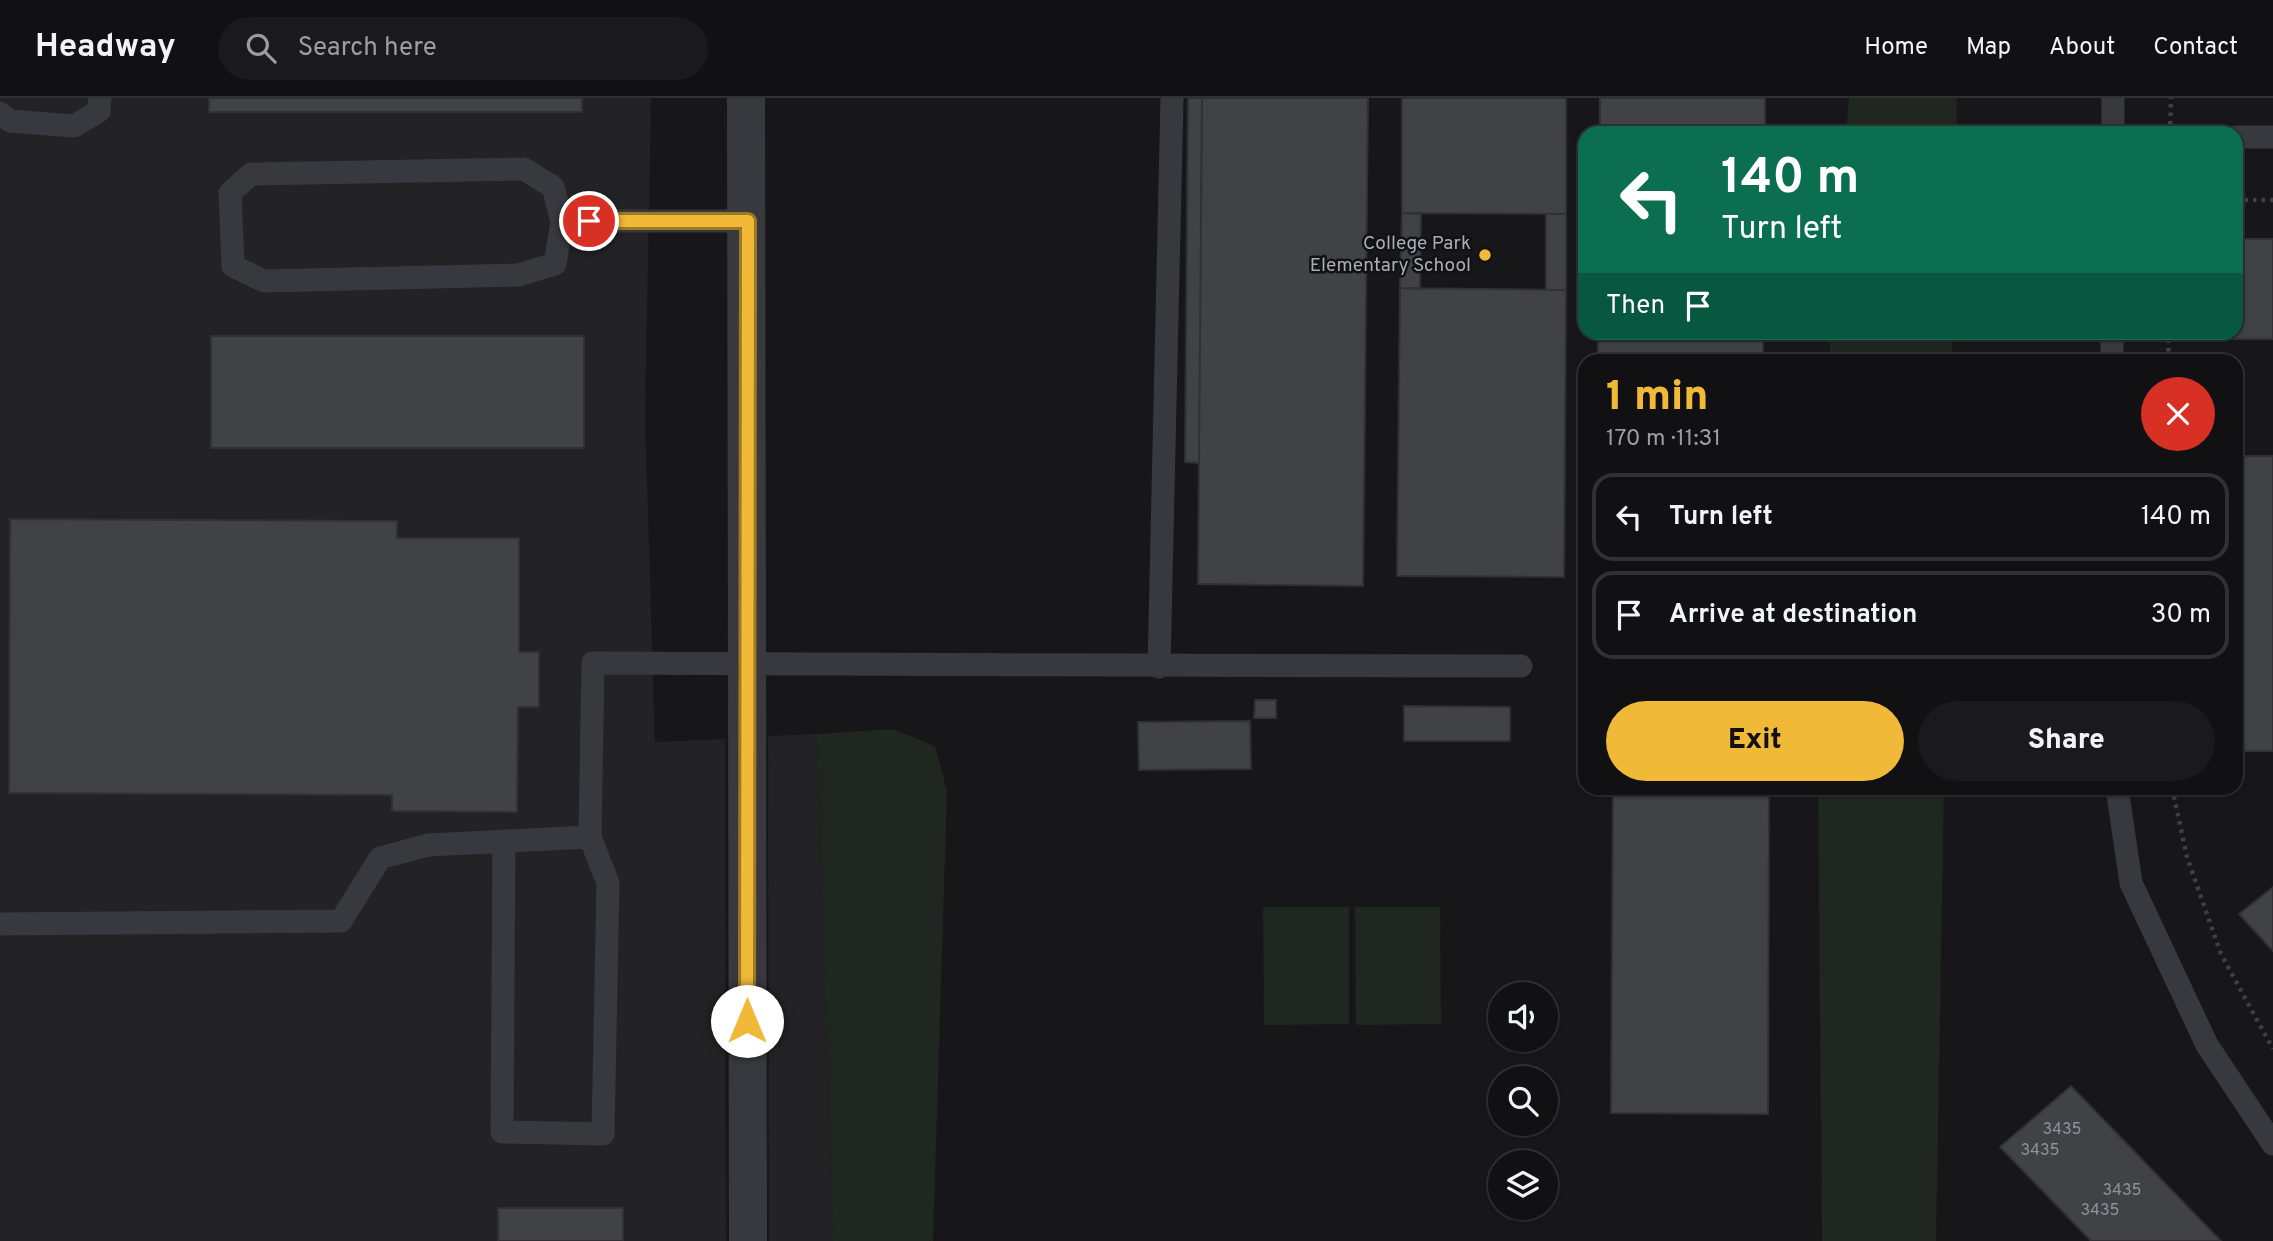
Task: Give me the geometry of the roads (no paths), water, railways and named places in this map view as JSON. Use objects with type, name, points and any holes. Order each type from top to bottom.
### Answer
[{"type":"street","points":[[746,98],[748,1241]]},
{"type":"lane","points":[[0,113],[10,121],[74,126],[99,111],[100,98]]},
{"type":"lane","points":[[1159,667],[1172,98]]},
{"type":"lane","points":[[2113,98],[2113,126]]},
{"type":"lane","points":[[2243,137],[2273,137]]},
{"type":"lane","points":[[524,169],[553,187],[562,221],[555,264],[519,275],[264,281],[233,266],[230,193],[251,174],[524,169]]},
{"type":"lane","points":[[562,221],[748,221]]},
{"type":"lane","points":[[504,841],[502,1132],[603,1134],[608,883],[590,837],[593,663],[1159,667],[1521,666]]},
{"type":"lane","points":[[2119,795],[2131,883],[2207,1045],[2273,1144]]},
{"type":"lane","points":[[0,924],[341,922],[380,858],[428,845],[590,837]]},
{"type":"place","name":"College Park Elementary School","points":[[1485,255]]}]
